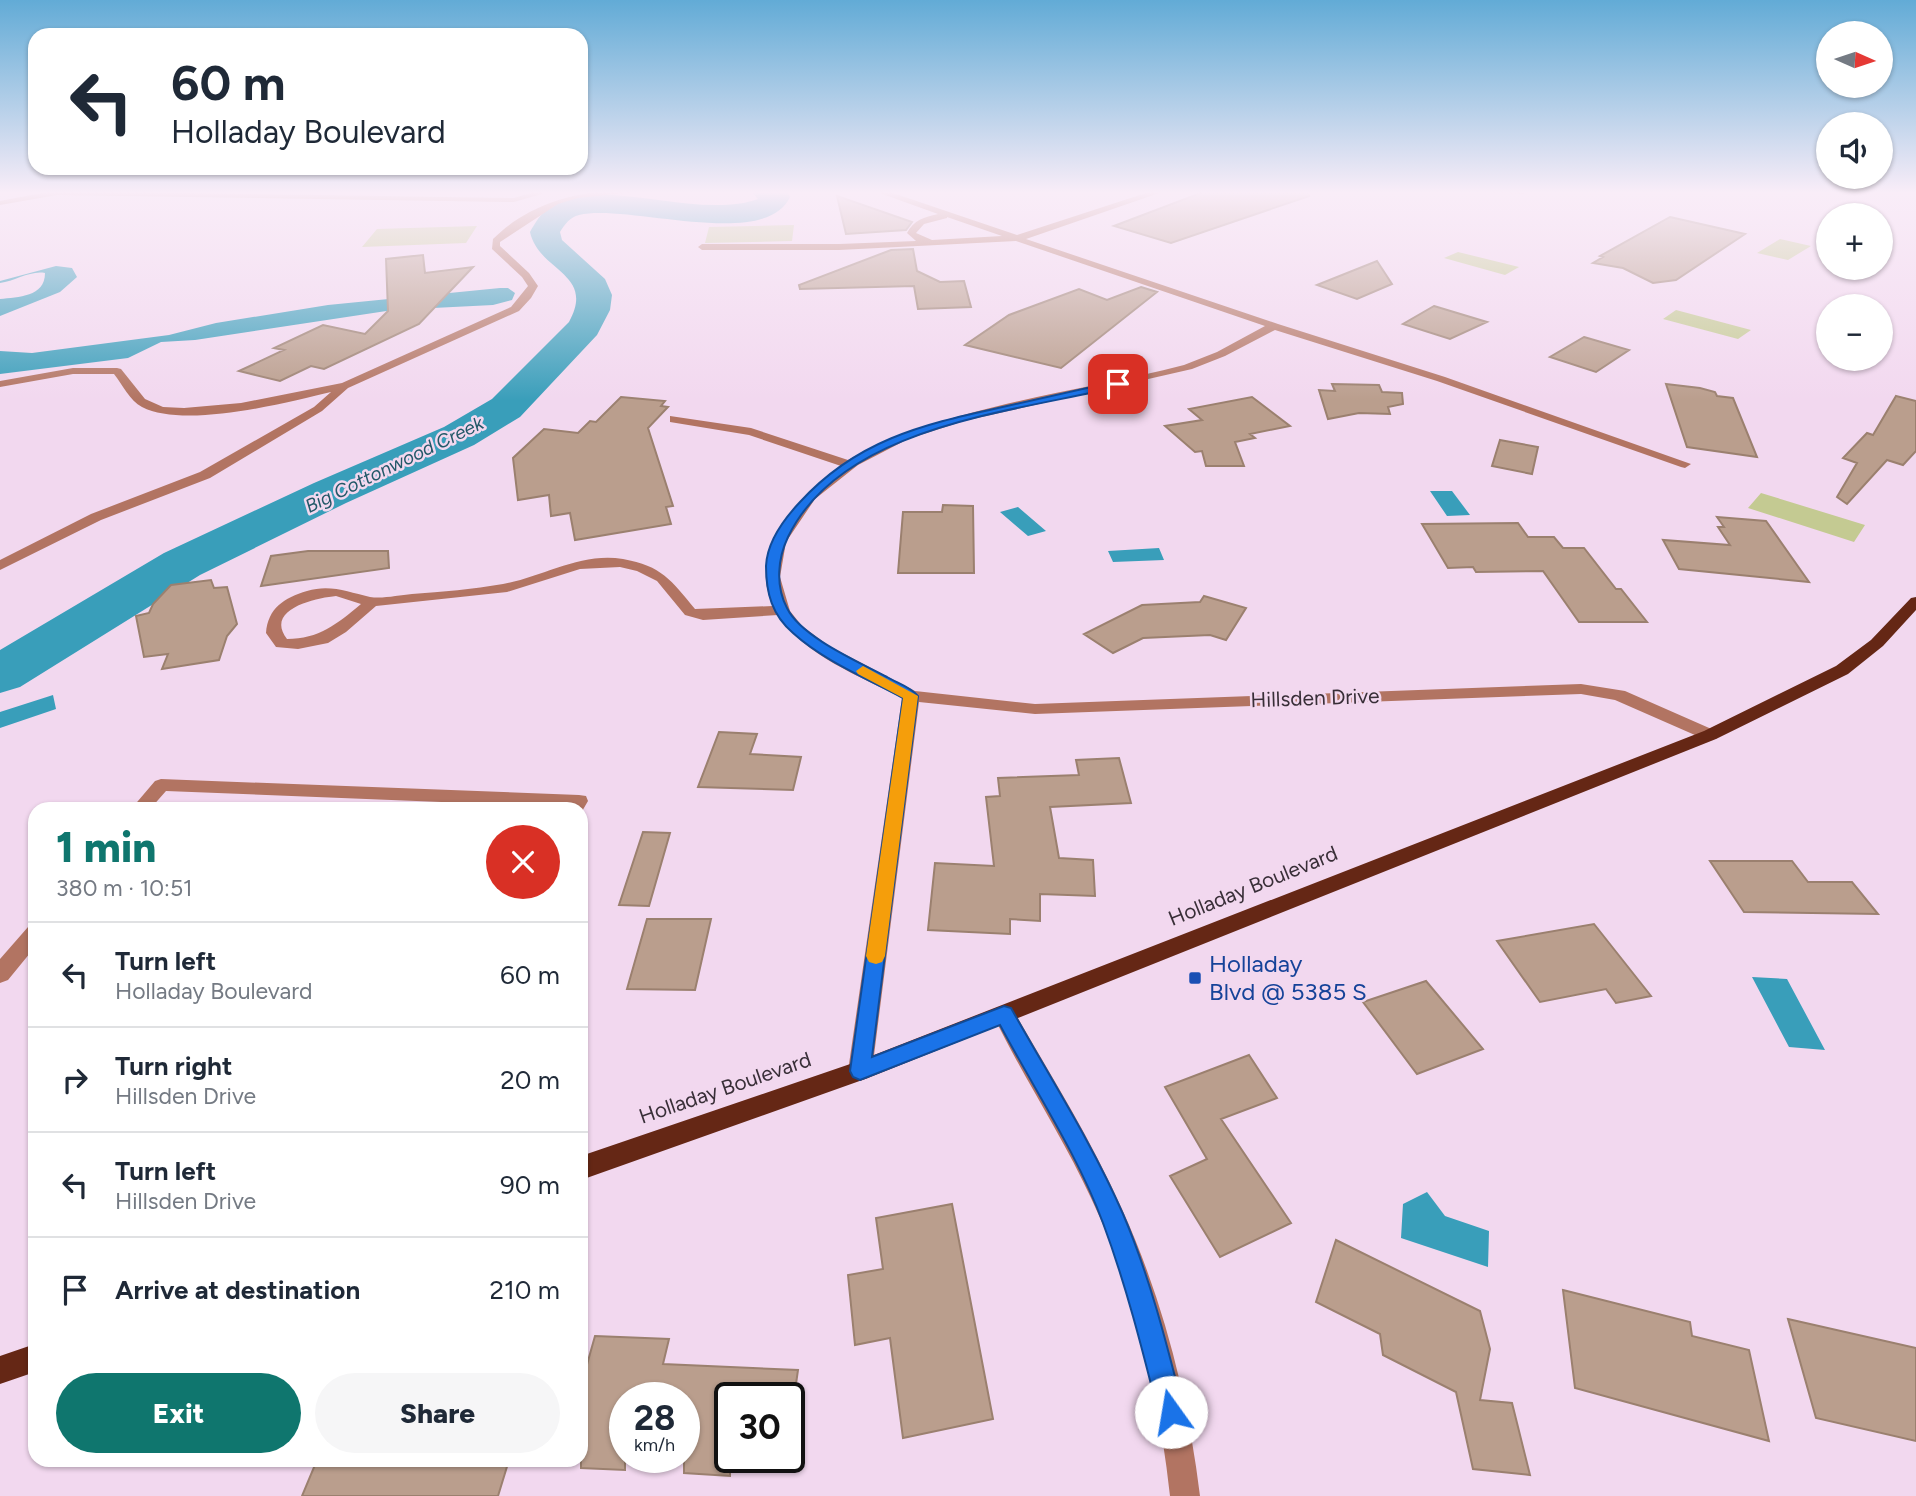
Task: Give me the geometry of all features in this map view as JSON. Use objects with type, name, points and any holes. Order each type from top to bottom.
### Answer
[{"type":"main road","name":"Holladay Boulevard","points":[[588,1166],[860,1071],[1710,735],[1842,670],[1878,643],[1916,601]]},
{"type":"main road","points":[[0,1370],[28,1360]]},
{"type":"street","points":[[0,384],[101,369],[117,371],[146,405],[170,411],[199,411],[273,401],[344,386],[515,309],[528,296],[533,286],[526,275],[510,261]]},
{"type":"street","points":[[1085,261],[1274,326],[1441,379],[1685,464]]},
{"type":"street","points":[[372,602],[319,643],[282,644],[274,633],[275,619],[288,603],[312,594],[337,592],[372,602],[507,588],[579,565],[620,563],[642,568],[662,578],[690,612],[702,615],[780,610],[773,584],[773,554],[790,520],[848,464],[890,441],[933,426],[1189,367],[1274,326]]},
{"type":"street","points":[[0,566],[96,517],[205,475],[318,409],[344,386]]},
{"type":"street","points":[[674,419],[751,432],[848,464]]},
{"type":"street","name":"Hillsden Drive","points":[[780,610],[797,630],[835,655],[911,696],[1035,709],[1581,689],[1619,695],[1710,735]]},
{"type":"street","points":[[860,1071],[911,696]]},
{"type":"street","points":[[146,802],[161,785],[579,800],[578,802]]},
{"type":"street","points":[[0,974],[28,941]]},
{"type":"street","points":[[1004,1014],[1087,1164],[1122,1242],[1155,1344],[1171,1412],[1185,1496]]},
{"type":"green space","points":[[1454,261],[1494,261],[1519,267],[1505,275]]},
{"type":"green space","points":[[1676,310],[1751,330],[1738,339],[1663,319]]},
{"type":"green space","points":[[1761,493],[1865,525],[1854,542],[1748,508]]},
{"type":"water","points":[[56,266],[72,268],[77,277],[60,292],[0,316],[0,299],[36,291],[44,281],[45,273],[0,281]]},
{"type":"water","points":[[508,288],[515,293],[512,300],[493,305],[393,310],[195,340],[161,342],[128,358],[0,374],[0,351],[32,353],[169,335],[216,323],[328,305]]},
{"type":"water","points":[[1430,491],[1452,491],[1470,515],[1447,516]]},
{"type":"water","points":[[1018,507],[1046,531],[1028,536],[1000,512]]},
{"type":"water","points":[[1159,548],[1164,560],[1113,562],[1108,551]]},
{"type":"water","points":[[53,695],[56,709],[0,728],[0,712]]},
{"type":"water","points":[[1752,977],[1787,979],[1825,1050],[1789,1047]]},
{"type":"water","points":[[1427,1192],[1445,1216],[1489,1231],[1488,1267],[1401,1238],[1403,1204]]},
{"type":"building","points":[[386,261],[424,261],[425,273],[473,267],[419,324],[324,369],[311,366],[280,381],[239,371],[284,350],[274,348],[323,325],[365,334],[388,311]]},
{"type":"building","points":[[863,261],[915,261],[917,271],[940,282],[964,281],[971,307],[918,309],[914,286],[800,289],[799,285]]},
{"type":"building","points":[[1377,261],[1392,284],[1357,299],[1317,285]]},
{"type":"building","points":[[1597,261],[1705,261],[1676,280],[1653,283],[1623,268],[1593,263]]},
{"type":"building","points":[[1141,287],[1157,292],[1061,368],[965,345],[1009,315],[1079,289],[1107,300]]},
{"type":"building","points":[[1434,306],[1487,322],[1450,339],[1403,324]]},
{"type":"building","points":[[1584,337],[1629,350],[1596,372],[1550,357]]},
{"type":"building","points":[[1332,384],[1379,385],[1382,392],[1402,393],[1403,404],[1388,407],[1390,414],[1359,413],[1328,419],[1319,390],[1335,391]]},
{"type":"building","points":[[1666,384],[1700,388],[1715,392],[1717,396],[1733,398],[1757,457],[1687,447]]},
{"type":"building","points":[[1896,396],[1916,401],[1916,451],[1903,465],[1887,460],[1847,504],[1837,497],[1857,463],[1843,458],[1867,433],[1873,435]]},
{"type":"building","points":[[621,397],[665,401],[661,406],[668,407],[648,428],[673,506],[666,507],[671,524],[575,540],[570,513],[551,516],[549,495],[518,500],[513,458],[544,429],[578,433],[590,421],[596,422]]},
{"type":"building","points":[[1252,397],[1290,426],[1250,434],[1255,438],[1235,442],[1244,466],[1206,466],[1202,451],[1195,452],[1165,426],[1202,420],[1189,409]]},
{"type":"building","points":[[1500,440],[1538,447],[1532,474],[1492,466]]},
{"type":"building","points":[[943,505],[973,506],[974,573],[898,573],[903,512],[942,512]]},
{"type":"building","points":[[1717,517],[1766,521],[1809,582],[1679,569],[1663,540],[1730,545],[1718,527],[1724,527]]},
{"type":"building","points":[[1518,523],[1528,537],[1554,537],[1563,548],[1584,548],[1616,589],[1621,589],[1647,622],[1579,622],[1543,571],[1476,572],[1473,567],[1448,568],[1422,524]]},
{"type":"building","points":[[308,551],[388,551],[389,568],[261,586],[271,556]]},
{"type":"building","points":[[211,580],[214,588],[227,587],[237,624],[227,636],[219,660],[162,669],[168,654],[144,657],[136,616],[149,613],[153,604],[171,585]]},
{"type":"building","points":[[1204,596],[1246,608],[1226,640],[1210,635],[1143,638],[1113,653],[1084,634],[1142,605],[1200,602]]},
{"type":"building","points":[[719,732],[757,734],[750,754],[801,757],[793,790],[698,787]]},
{"type":"building","points":[[1119,758],[1131,803],[1050,807],[1059,858],[1093,860],[1095,896],[1040,894],[1040,921],[1010,919],[1010,934],[928,930],[935,863],[994,866],[986,797],[1000,796],[998,778],[1079,775],[1076,760]]},
{"type":"building","points":[[643,832],[670,833],[649,906],[619,905]]},
{"type":"building","points":[[1710,861],[1792,861],[1808,882],[1852,882],[1878,914],[1744,912]]},
{"type":"building","points":[[647,919],[711,919],[695,990],[627,989]]},
{"type":"building","points":[[1594,924],[1651,996],[1616,1003],[1606,989],[1540,1002],[1497,941]]},
{"type":"building","points":[[1426,981],[1483,1049],[1417,1074],[1363,1002]]},
{"type":"building","points":[[1249,1055],[1277,1098],[1221,1119],[1291,1223],[1220,1257],[1170,1176],[1207,1159],[1165,1087]]},
{"type":"building","points":[[952,1204],[993,1419],[903,1438],[890,1338],[855,1345],[848,1275],[883,1269],[876,1218]]},
{"type":"building","points":[[1336,1240],[1480,1311],[1490,1349],[1480,1400],[1512,1403],[1530,1475],[1473,1469],[1456,1392],[1383,1355],[1380,1334],[1316,1302]]},
{"type":"building","points":[[1563,1290],[1690,1322],[1692,1336],[1749,1350],[1769,1441],[1575,1388]]},
{"type":"building","points":[[1788,1319],[1916,1348],[1916,1441],[1816,1418]]},
{"type":"building","points":[[595,1336],[669,1339],[663,1364],[798,1370],[796,1382],[714,1382],[714,1473],[730,1473],[730,1476],[684,1473],[700,1473],[700,1382],[609,1382],[609,1469],[581,1468],[588,1467],[588,1361]]},
{"type":"building","points":[[314,1467],[507,1467],[498,1496],[302,1496]]},
{"type":"waterway","name":"Big Cottonwood Creek","points":[[0,675],[182,564],[330,493],[459,436],[506,408],[584,327],[593,310],[595,295],[588,279],[567,261]]},
{"type":"slow traffic","points":[[863,671],[911,696],[876,956]]},
{"type":"place","name":"Holladay Blvd @ 5385 S","points":[[1195,978]]},
{"type":"route","points":[[1118,384],[933,426],[890,441],[848,464],[790,520],[773,554],[773,584],[780,610],[797,630],[835,655],[911,696],[860,1071],[1004,1014],[1087,1164],[1113,1218],[1155,1344],[1171,1412]]}]
